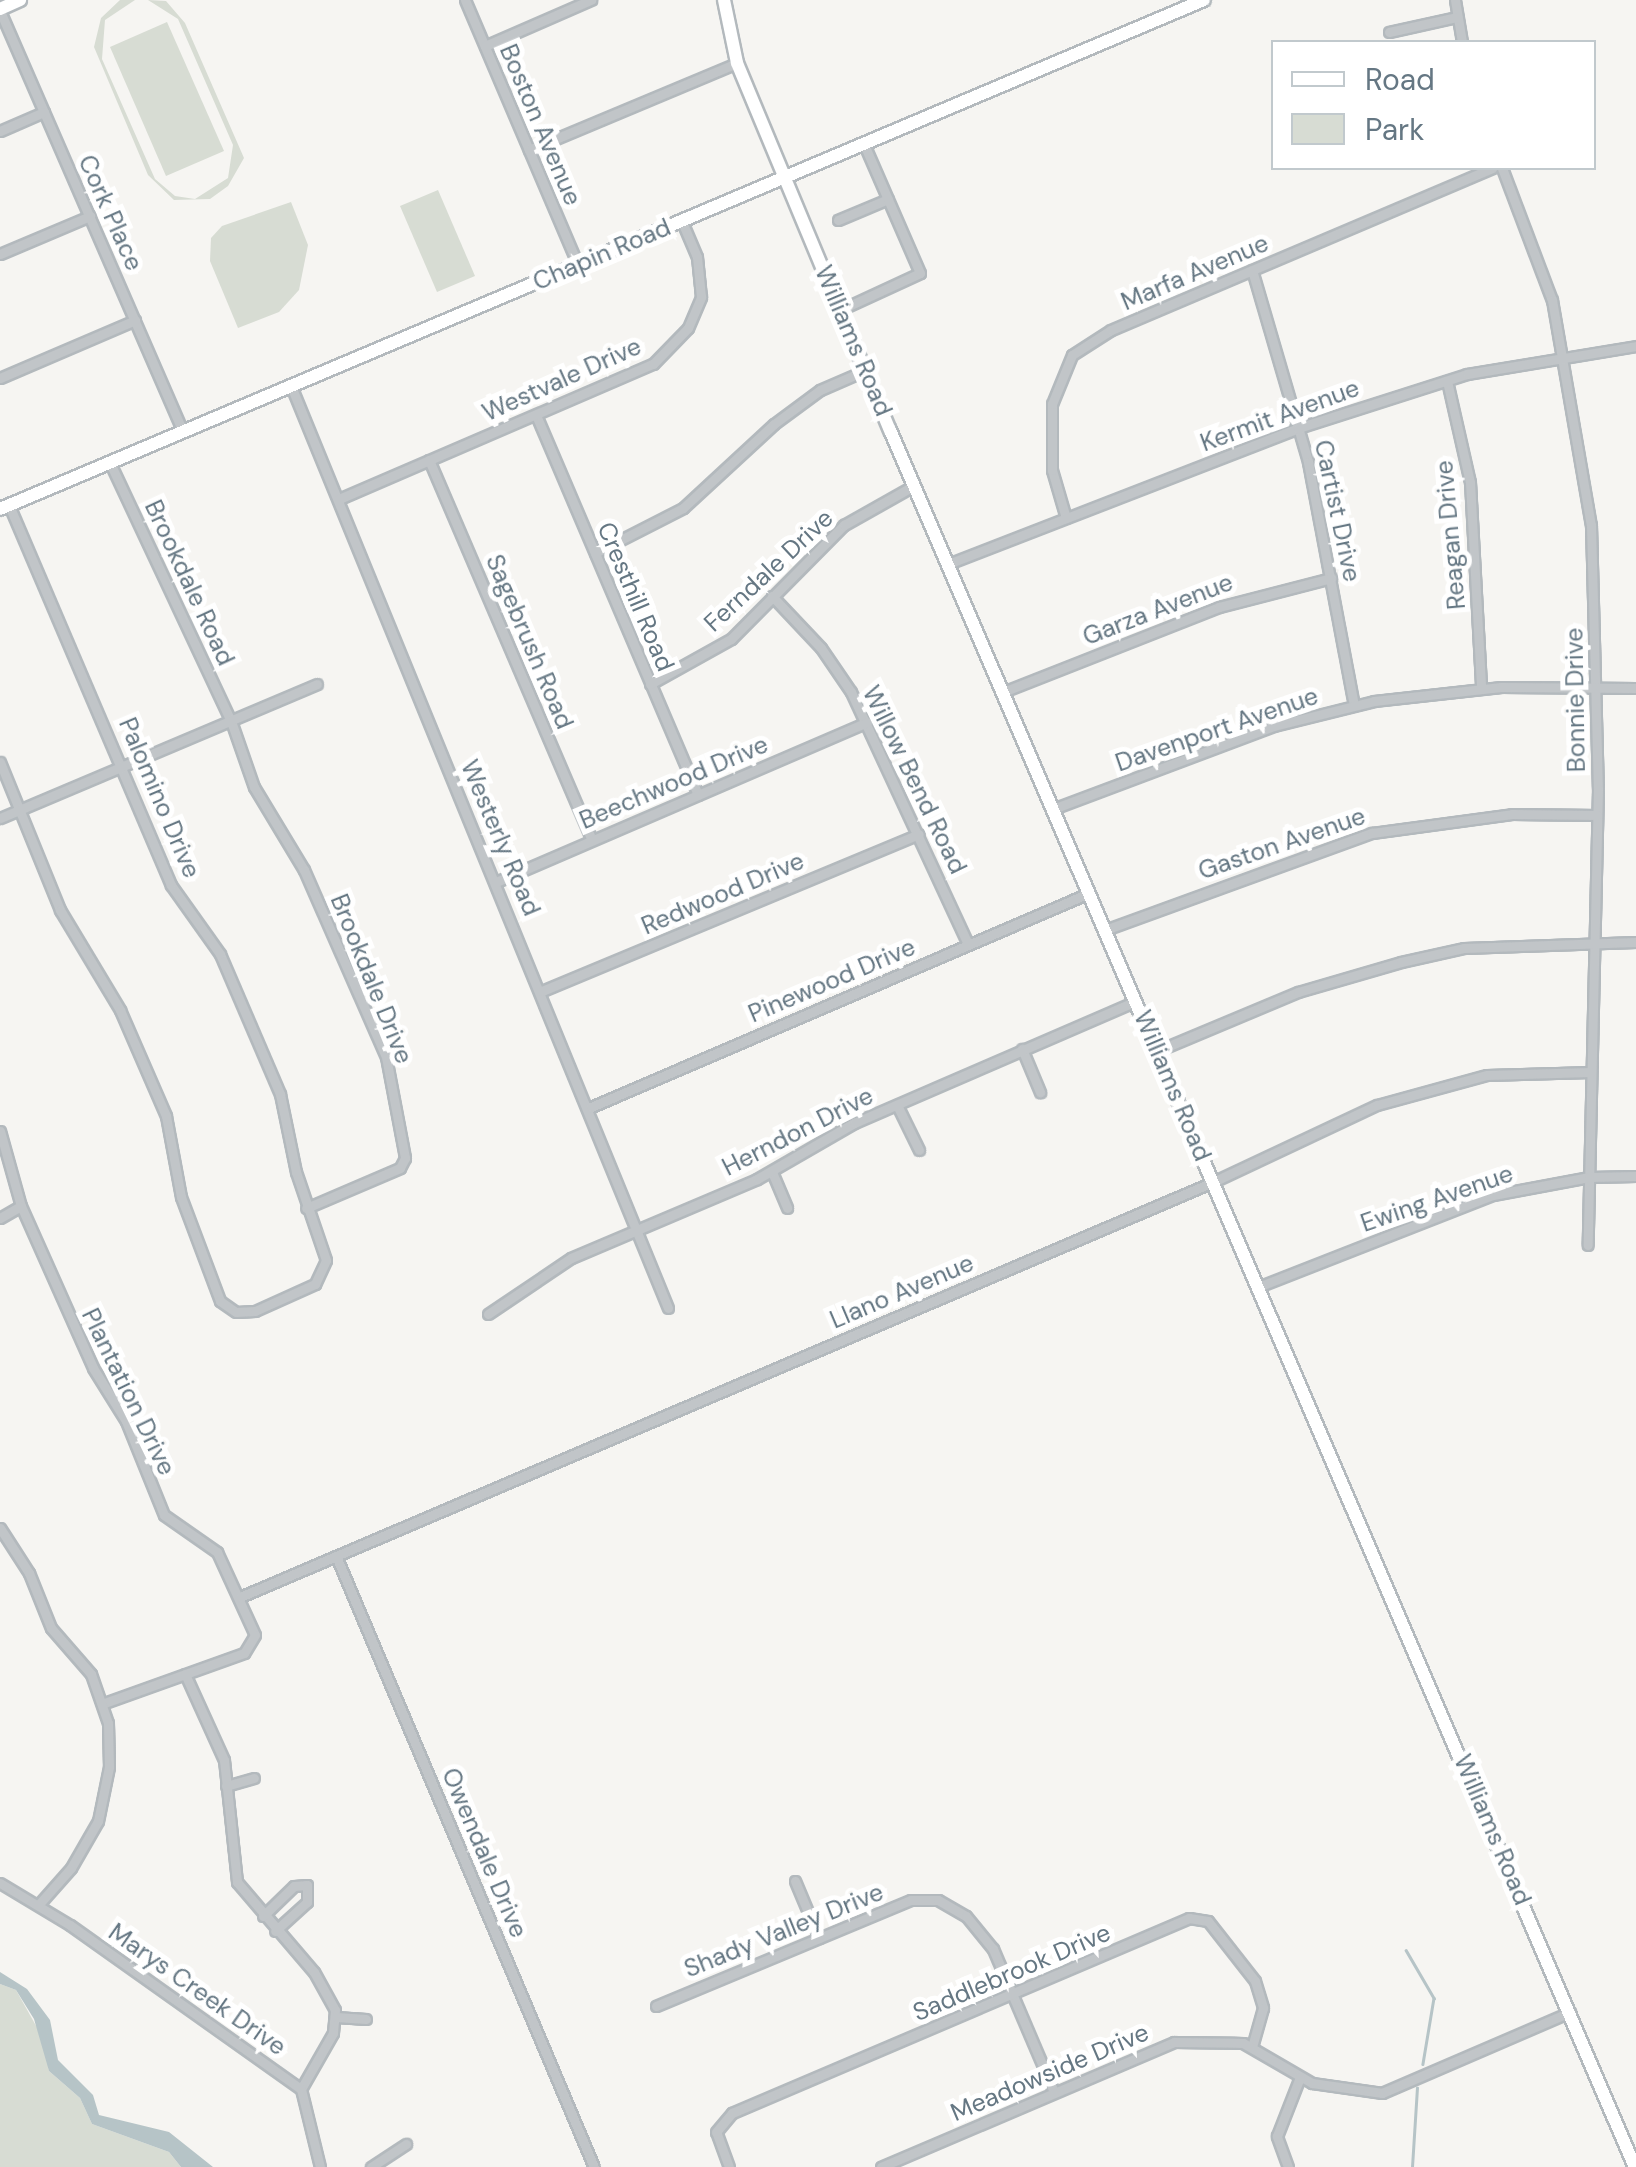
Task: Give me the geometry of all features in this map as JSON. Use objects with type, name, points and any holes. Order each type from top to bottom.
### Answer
[{"type":"street","points":[[0,10],[20,0]]},
{"type":"street","name":"Boston Avenue","points":[[465,0],[578,265]]},
{"type":"street","points":[[485,46],[591,0]]},
{"type":"street","name":"Williams Road","points":[[724,0],[737,63],[840,310],[1635,2167]]},
{"type":"street","name":"Chapin Road","points":[[4,507],[1204,0]]},
{"type":"street","points":[[1454,0],[1462,40]]},
{"type":"street","name":"Cork Place","points":[[0,10],[183,431]]},
{"type":"street","points":[[1389,32],[1456,17]]},
{"type":"street","points":[[529,150],[737,63]]},
{"type":"street","points":[[0,131],[44,112]]},
{"type":"street","points":[[840,310],[920,272],[864,144]]},
{"type":"street","name":"Marfa Avenue","points":[[1066,518],[1052,470],[1052,404],[1072,355],[1110,330],[1487,170]]},
{"type":"street","name":"Bonnie Drive","points":[[1503,170],[1543,267],[1564,353],[1590,525],[1597,815],[1588,1245]]},
{"type":"street","points":[[838,220],[888,199]]},
{"type":"street","points":[[0,254],[90,216]]},
{"type":"street","name":"Westvale Drive","points":[[339,499],[654,364],[688,328],[702,286],[682,222]]},
{"type":"street","name":"Cartist Drive","points":[[1252,270],[1298,428],[1354,706]]},
{"type":"street","points":[[0,378],[135,320]]},
{"type":"street","name":"Kermit Avenue","points":[[948,564],[1298,428],[1448,380],[1564,353],[1636,346]]},
{"type":"street","points":[[595,554],[683,508],[774,424],[820,390],[866,370]]},
{"type":"street","name":"Reagan Drive","points":[[1448,380],[1470,482],[1482,688]]},
{"type":"street","name":"Westerly Road","points":[[291,386],[591,1107],[668,1308]]},
{"type":"street","name":"Cresthill Road","points":[[536,415],[698,794]]},
{"type":"street","name":"Sagebrush Road","points":[[428,460],[592,840]]},
{"type":"street","name":"Brookdale Road","points":[[110,462],[231,721]]},
{"type":"street","name":"Ferndale Drive","points":[[650,684],[730,639],[844,525],[915,485]]},
{"type":"street","name":"Palomino Drive","points":[[4,507],[125,766],[171,885],[220,954],[280,1094],[306,1208],[326,1260],[322,1274],[255,1311],[236,1312],[220,1302],[181,1197],[166,1116],[120,1010],[82,954],[20,809]]},
{"type":"street","name":"Garza Avenue","points":[[1003,692],[1219,607],[1331,578]]},
{"type":"street","name":"Willow Bend Road","points":[[772,596],[821,648],[867,722],[968,944]]},
{"type":"street","points":[[0,818],[317,684]]},
{"type":"street","name":"Davenport Avenue","points":[[1053,809],[1274,726],[1354,706],[1482,688],[1636,688]]},
{"type":"street","name":"Brookdale Drive","points":[[231,721],[254,786],[304,870],[386,1057],[405,1158],[400,1168],[306,1208]]},
{"type":"street","name":"Beechwood Drive","points":[[496,882],[867,722]]},
{"type":"street","points":[[0,762],[20,809]]},
{"type":"street","name":"Gaston Avenue","points":[[1105,930],[1372,832],[1512,814],[1597,815]]},
{"type":"street","name":"Redwood Drive","points":[[542,991],[920,834]]},
{"type":"street","name":"Pinewood Drive","points":[[591,1107],[1089,893]]},
{"type":"street","points":[[1157,1052],[1298,992],[1401,962],[1464,948],[1636,942]]},
{"type":"street","name":"Herndon Drive","points":[[488,1314],[571,1258],[772,1172],[897,1106],[1136,1001]]},
{"type":"street","points":[[1022,1050],[1040,1092]]},
{"type":"street","name":"Llano Avenue","points":[[240,1597],[1213,1182],[1333,1123],[1422,1090],[1523,1071],[1591,1072]]},
{"type":"street","points":[[897,1106],[919,1150]]},
{"type":"street","name":"Plantation Drive","points":[[0,1131],[22,1206],[93,1368],[126,1421],[164,1515],[217,1552],[240,1597],[253,1642],[244,1654],[186,1674]]},
{"type":"street","points":[[772,1172],[787,1208]]},
{"type":"street","name":"Ewing Avenue","points":[[1258,1287],[1493,1196],[1589,1178],[1636,1176]]},
{"type":"street","points":[[0,1218],[22,1206]]},
{"type":"street","points":[[0,1528],[29,1573],[46,1621],[91,1674],[104,1704],[109,1767],[98,1821],[71,1868],[39,1904]]},
{"type":"street","name":"Owendale Drive","points":[[336,1556],[594,2167]]},
{"type":"street","points":[[104,1704],[186,1674],[218,1744],[226,1786],[231,1869],[263,1916],[314,1972],[336,2017]]},
{"type":"street","points":[[226,1786],[254,1778]]},
{"type":"street","points":[[795,1881],[819,1938]]},
{"type":"street","name":"Marys Creek Drive","points":[[0,1883],[39,1904],[302,2089]]},
{"type":"street","points":[[263,1916],[294,1886],[307,1885],[307,1902],[275,1930]]},
{"type":"street","name":"Shady Valley Drive","points":[[656,2006],[911,1900],[938,1900],[966,1916],[1017,1993],[1054,2092]]},
{"type":"street","name":"Saddlebrook Drive","points":[[729,2167],[716,2145],[718,2127],[732,2113],[1201,1916],[1260,1992],[1263,2008],[1252,2047]]},
{"type":"street","name":"Meadowside Drive","points":[[880,2167],[1174,2042],[1219,2038],[1252,2047],[1300,2077],[1358,2094],[1392,2091],[1570,2012]]},
{"type":"street","points":[[320,2167],[302,2089],[336,2017]]},
{"type":"street","points":[[336,2017],[366,2019]]},
{"type":"street","points":[[1288,2167],[1277,2136],[1300,2077]]},
{"type":"street","points":[[371,2167],[406,2144]]},
{"type":"green space","points":[[120,0],[135,0],[105,20],[102,59],[155,179],[175,196],[195,199],[228,178],[233,145],[178,19],[148,0],[166,1],[185,23],[244,158],[228,186],[210,199],[174,200],[148,175],[94,47],[101,18]]},
{"type":"green space","points":[[167,22],[224,151],[166,176],[110,47]]},
{"type":"green space","points":[[438,190],[475,276],[437,292],[400,206]]},
{"type":"green space","points":[[291,202],[308,245],[299,290],[279,312],[238,328],[210,261],[211,238],[222,226]]},
{"type":"green space","points":[[0,1984],[16,1990],[44,2040],[49,2071],[80,2098],[92,2124],[169,2152],[181,2167],[0,2167]]},
{"type":"shaded area","points":[[0,1972],[27,1989],[50,2020],[58,2060],[93,2095],[99,2115],[169,2132],[213,2167],[181,2167],[169,2152],[92,2124],[80,2098],[49,2071],[34,2019],[16,1990],[0,1984]]},
{"type":"waterway","points":[[1406,1950],[1434,1998],[1423,2064]]},
{"type":"waterway","points":[[1412,2167],[1417,2088]]}]
